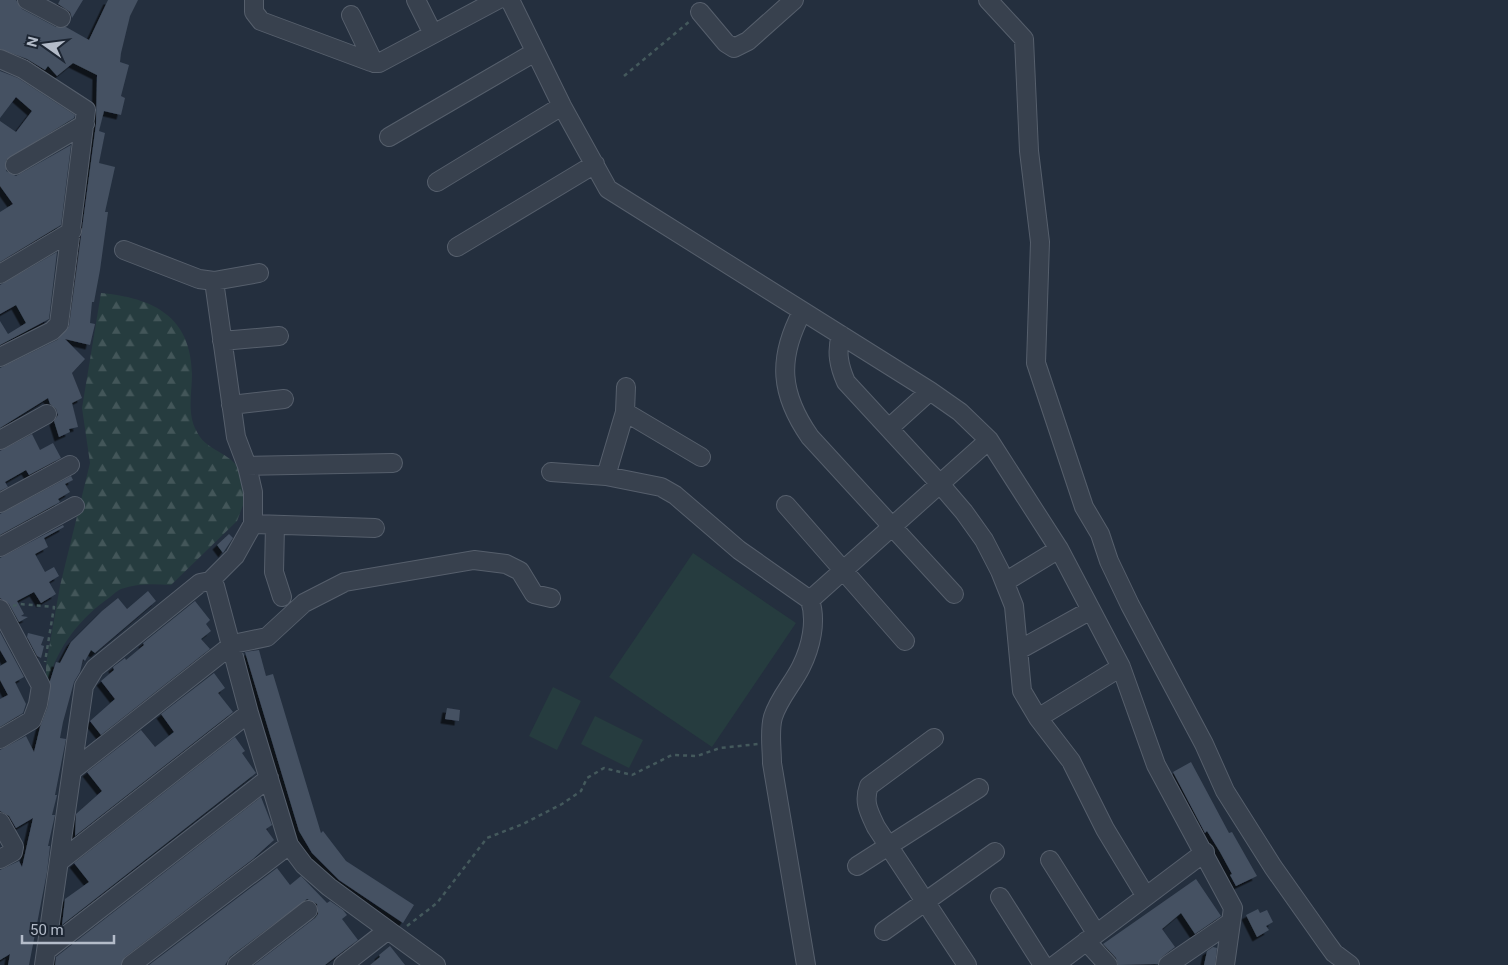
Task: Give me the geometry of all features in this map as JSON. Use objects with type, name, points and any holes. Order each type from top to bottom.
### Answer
[{"type":"street","points":[[27,0],[61,18]]},
{"type":"street","points":[[254,0],[254,12],[261,21],[374,63],[379,63],[490,2]]},
{"type":"street","points":[[416,0],[432,34]]},
{"type":"street","points":[[508,0],[511,2],[562,106],[608,189],[930,391],[960,412],[989,440],[1059,549],[1121,667],[1156,764],[1205,852],[1233,908],[1225,965]]},
{"type":"street","points":[[700,12],[726,43],[734,48],[748,41],[794,0]]},
{"type":"street","points":[[988,0],[1024,39],[1029,151],[1040,242],[1036,363],[1084,507],[1100,534],[1109,561],[1130,605],[1204,744],[1225,791],[1273,867],[1326,942],[1334,953],[1350,965]]},
{"type":"street","points":[[351,15],[374,63]]},
{"type":"street","points":[[389,136],[535,52]]},
{"type":"street","points":[[0,59],[23,69],[86,110],[72,231],[58,324],[52,331],[0,357]]},
{"type":"street","points":[[436,182],[562,106]]},
{"type":"street","points":[[15,165],[85,124]]},
{"type":"street","points":[[457,246],[595,164]]},
{"type":"street","points":[[0,274],[72,231]]},
{"type":"street","points":[[124,250],[200,278],[214,281],[259,273]]},
{"type":"street","points":[[45,958],[84,686],[88,676],[95,668],[200,583],[210,581],[235,556],[253,524],[253,492],[248,466],[236,437],[214,281]]},
{"type":"street","points":[[802,312],[792,331],[785,363],[786,393],[795,416],[810,437],[954,594]]},
{"type":"street","points":[[841,335],[838,346],[839,366],[846,382],[940,484],[964,512],[984,540],[1014,606],[1022,691],[1038,718],[1071,761],[1105,829],[1145,895]]},
{"type":"street","points":[[222,341],[279,336]]},
{"type":"street","points":[[606,476],[625,412],[626,387]]},
{"type":"street","points":[[889,428],[930,391]]},
{"type":"street","points":[[231,405],[284,399]]},
{"type":"street","points":[[625,412],[701,457]]},
{"type":"street","points":[[0,440],[47,414]]},
{"type":"street","points":[[810,600],[989,440]]},
{"type":"street","points":[[248,466],[392,463]]},
{"type":"street","points":[[0,503],[70,465]]},
{"type":"street","points":[[550,472],[606,476],[650,483],[675,495],[739,550],[810,600],[814,610],[811,638],[801,667],[779,701],[772,720],[771,742],[772,763],[806,965]]},
{"type":"street","points":[[786,504],[906,641]]},
{"type":"street","points":[[0,547],[76,506]]},
{"type":"street","points":[[253,524],[375,528]]},
{"type":"street","points":[[275,525],[274,572],[282,597]]},
{"type":"street","points":[[1004,582],[1059,549]]},
{"type":"street","points":[[73,770],[232,644],[267,637],[304,602],[344,582],[474,560],[506,564],[520,571],[534,594],[551,598]]},
{"type":"street","points":[[210,581],[215,586],[249,713],[289,844],[304,865],[323,881],[436,965]]},
{"type":"street","points":[[1019,650],[1091,610]]},
{"type":"street","points":[[0,739],[32,720],[38,704],[41,686],[1,611]]},
{"type":"street","points":[[1038,718],[1121,667]]},
{"type":"street","points":[[59,862],[249,713]]},
{"type":"street","points":[[934,738],[869,786],[865,796],[866,805],[876,827],[967,965]]},
{"type":"street","points":[[45,958],[268,778]]},
{"type":"street","points":[[857,866],[979,788]]},
{"type":"street","points":[[0,822],[14,847],[13,852],[0,859]]},
{"type":"street","points":[[131,965],[289,844]]},
{"type":"street","points":[[884,931],[995,852]]},
{"type":"street","points":[[1055,965],[1145,895],[1205,852]]},
{"type":"street","points":[[1050,860],[1108,965]]},
{"type":"street","points":[[1000,897],[1044,965]]},
{"type":"street","points":[[237,965],[308,910]]},
{"type":"street","points":[[1168,965],[1231,922]]},
{"type":"street","points":[[343,965],[392,932]]},
{"type":"path","points":[[624,76],[700,12]]},
{"type":"path","points":[[1,611],[20,604],[54,607],[41,686]]},
{"type":"path","points":[[392,932],[438,902],[487,838],[523,824],[562,804],[581,791],[588,778],[604,768],[632,775],[672,755],[697,756],[720,748],[771,742]]},
{"type":"green space","points":[[101,293],[137,300],[152,306],[166,314],[176,324],[185,338],[190,354],[193,423],[202,440],[230,459],[244,472],[245,500],[237,521],[171,585],[152,584],[121,589],[85,618],[61,650],[46,688],[46,665],[60,586],[90,463],[82,408]]},
{"type":"green space","points":[[693,553],[796,623],[712,747],[609,677]]},
{"type":"green space","points":[[553,687],[581,701],[557,750],[529,736]]},
{"type":"green space","points":[[595,716],[643,740],[629,768],[581,744]]},
{"type":"building","points":[[0,0],[16,0],[22,9],[56,27],[66,27],[89,40],[108,0],[138,0],[130,16],[121,53],[120,62],[129,65],[121,96],[125,98],[121,115],[104,111],[99,131],[105,133],[99,163],[115,167],[105,212],[108,212],[100,270],[94,302],[92,302],[90,323],[95,324],[90,345],[65,339],[85,359],[72,373],[82,398],[72,403],[78,427],[69,429],[70,432],[59,437],[54,421],[58,415],[48,398],[0,428],[0,368],[57,340],[69,326],[96,124],[97,75],[73,63],[57,76],[48,66],[45,70],[27,59],[0,49]]},
{"type":"building","points":[[60,0],[83,0],[72,18],[70,12],[58,4]]},
{"type":"building","points":[[0,71],[18,78],[75,115],[74,118],[6,160],[6,171],[16,176],[71,145],[61,225],[0,262],[0,212],[13,204],[0,186],[0,121],[16,132],[32,111],[16,97],[0,118]]},
{"type":"building","points":[[57,252],[49,319],[0,345],[0,321],[8,334],[26,323],[16,305],[0,314],[0,285]]},
{"type":"building","points":[[32,434],[40,450],[53,443],[61,458],[29,475],[26,470],[5,482],[8,487],[0,491],[0,451]]},
{"type":"building","points":[[71,476],[73,480],[65,484],[70,492],[58,499],[60,502],[0,535],[0,514]]},
{"type":"building","points":[[63,525],[64,527],[44,538],[48,547],[35,554],[45,572],[54,567],[59,576],[49,582],[56,594],[41,603],[34,592],[17,601],[24,614],[21,616],[28,617],[19,622],[9,604],[0,598],[0,558]]},
{"type":"building","points":[[229,534],[233,538],[223,553],[217,545]]},
{"type":"building","points":[[148,591],[156,601],[95,653],[91,650],[85,661],[83,659],[80,672],[74,682],[60,738],[66,739],[52,815],[55,815],[48,846],[50,846],[47,872],[29,965],[8,965],[10,954],[0,960],[0,870],[19,861],[22,867],[33,818],[16,828],[9,816],[0,811],[0,750],[26,736],[34,752],[40,727],[48,706],[50,681],[56,662],[60,663],[71,642],[118,598],[127,609]]},
{"type":"building","points":[[195,601],[210,620],[206,624],[211,631],[201,639],[210,649],[101,735],[90,721],[115,699],[101,681],[114,670],[113,667],[125,658],[126,660],[144,645],[143,643]]},
{"type":"building","points":[[0,632],[24,677],[15,682],[26,704],[23,713],[0,727],[0,699],[8,695],[0,680],[0,666],[7,662],[0,650]]},
{"type":"building","points":[[28,633],[44,637],[41,645],[44,646],[41,658],[37,656],[27,637]]},
{"type":"building","points":[[259,650],[266,676],[273,674],[321,833],[323,831],[346,861],[414,905],[403,923],[339,880],[312,853],[299,831],[245,652]]},
{"type":"building","points":[[214,673],[225,688],[218,693],[233,712],[75,836],[76,814],[102,791],[87,772],[141,730],[155,747],[174,732],[161,714]]},
{"type":"building","points":[[447,708],[460,710],[459,721],[445,719]]},
{"type":"building","points":[[235,737],[245,751],[242,753],[256,773],[62,925],[65,899],[89,882],[74,863]]},
{"type":"building","points":[[1191,762],[1229,833],[1232,832],[1257,876],[1236,886],[1220,852],[1207,831],[1205,833],[1173,772]]},
{"type":"building","points":[[261,797],[272,825],[266,829],[274,840],[253,859],[125,957],[121,965],[55,965],[56,957]]},
{"type":"building","points":[[277,868],[290,885],[301,876],[327,903],[330,901],[343,910],[347,915],[342,919],[358,940],[325,965],[254,965],[315,918],[318,914],[317,904],[307,899],[230,957],[225,965],[149,965]]},
{"type":"building","points":[[1196,879],[1221,916],[1195,934],[1181,913],[1162,929],[1175,947],[1162,957],[1158,964],[1118,965],[1116,958],[1103,944]]},
{"type":"building","points":[[1258,909],[1260,913],[1267,910],[1273,922],[1266,926],[1269,930],[1257,937],[1246,915]]},
{"type":"building","points":[[390,946],[405,965],[370,965],[380,957],[379,955]]},
{"type":"building","points":[[1213,947],[1217,948],[1215,965],[1204,965],[1207,951]]}]
